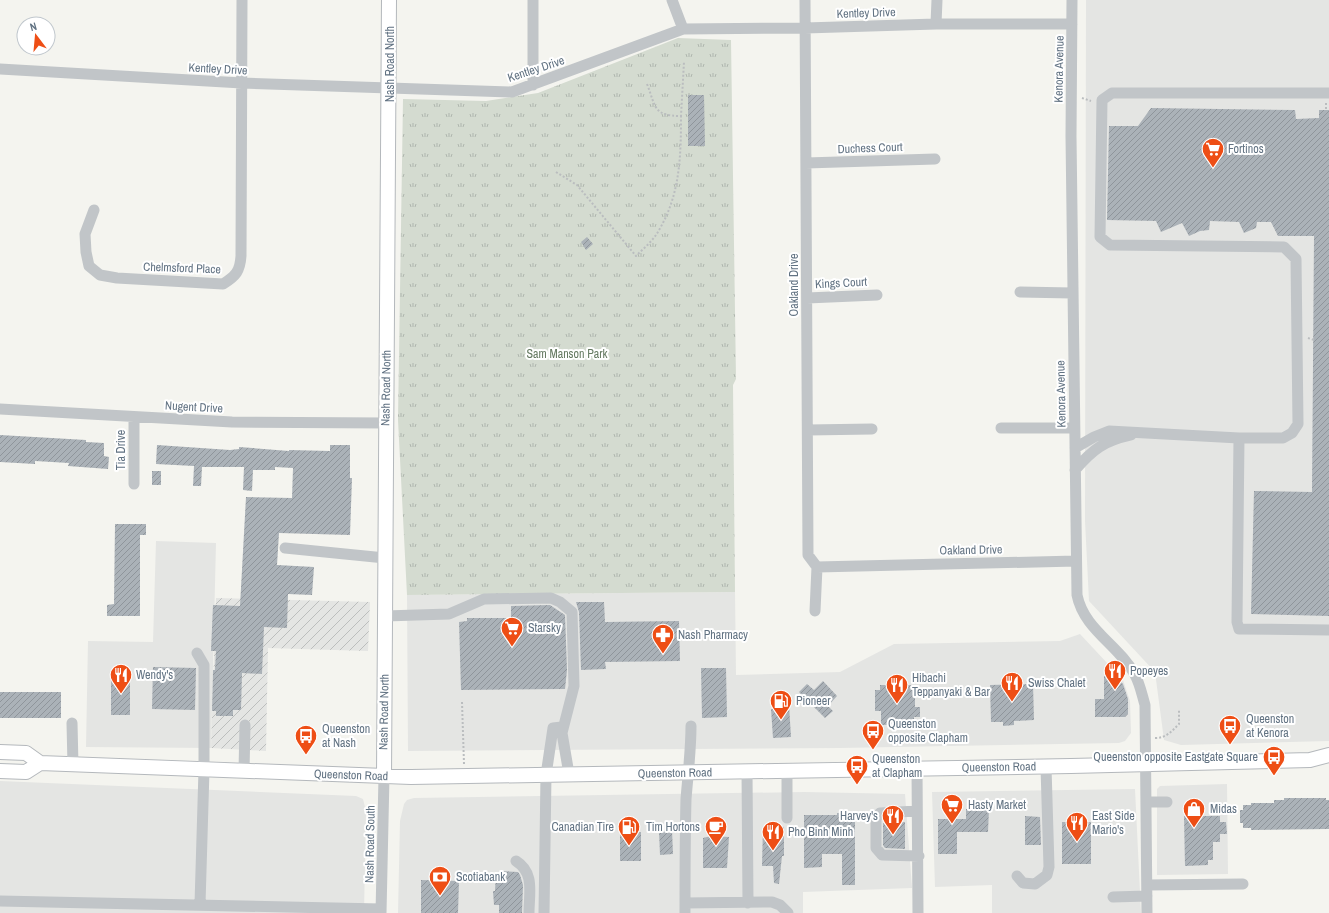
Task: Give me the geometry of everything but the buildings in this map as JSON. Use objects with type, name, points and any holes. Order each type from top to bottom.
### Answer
[{"type":"main road","name":"Nash Road North","points":[[384,776],[390,0]]},
{"type":"main road","name":"Queenston Road","points":[[0,752],[26,754],[40,763],[384,776],[688,773],[1145,765],[1310,760],[1329,755]]},
{"type":"main road","name":"Queenston Road","points":[[1310,760],[1329,765]]},
{"type":"main road","points":[[0,771],[26,772],[40,763]]},
{"type":"street","name":"Chelmsford Place","points":[[94,210],[85,234],[86,252],[89,266],[100,275],[117,278],[223,284],[235,277],[240,268],[241,256],[242,0]]},
{"type":"street","points":[[533,0],[533,85]]},
{"type":"street","points":[[672,0],[683,29]]},
{"type":"street","name":"Oakland Drive","points":[[805,0],[808,555],[817,567],[1076,561]]},
{"type":"street","points":[[936,24],[937,0]]},
{"type":"street","name":"Kenora Avenue","points":[[1072,0],[1072,293],[1077,595],[1079,606],[1085,618],[1135,674],[1140,685],[1145,705],[1147,913]]},
{"type":"street","name":"Kentley Drive","points":[[0,69],[242,84],[390,87],[512,92],[683,29],[805,28],[936,24],[1072,24]]},
{"type":"street","points":[[1075,448],[1094,437],[1109,431],[1138,434],[1239,438],[1283,438],[1292,433],[1298,424],[1296,259],[1284,247],[1110,245],[1100,237],[1102,100],[1112,93],[1329,93]]},
{"type":"street","name":"Duchess Court","points":[[806,163],[935,159]]},
{"type":"street","points":[[1020,292],[1072,293]]},
{"type":"street","name":"Kings Court","points":[[807,298],[877,294]]},
{"type":"street","name":"Nugent Drive","points":[[0,409],[232,422],[386,423]]},
{"type":"street","name":"Tia Drive","points":[[134,417],[134,484]]},
{"type":"street","points":[[1001,428],[1074,428]]},
{"type":"street","points":[[808,430],[872,430]]},
{"type":"street","points":[[1075,470],[1090,452],[1107,442],[1138,434]]},
{"type":"street","points":[[1239,438],[1237,616],[1239,629],[1329,630]]},
{"type":"street","points":[[285,548],[385,558]]},
{"type":"street","points":[[815,611],[817,567]]},
{"type":"street","points":[[385,616],[448,614],[484,599],[551,598],[560,602],[572,612],[574,686],[557,728],[546,775],[544,913]]},
{"type":"street","points":[[198,653],[204,665],[204,770],[200,904]]},
{"type":"street","points":[[72,723],[73,765]]},
{"type":"street","points":[[244,771],[245,725]]},
{"type":"street","points":[[691,726],[691,754],[688,773],[685,908],[772,902],[780,905],[788,913]]},
{"type":"street","points":[[557,728],[569,774]]},
{"type":"street","points":[[1017,876],[1023,884],[1035,884],[1047,875],[1049,867],[1046,766]]},
{"type":"street","points":[[917,768],[919,856],[918,913]]},
{"type":"street","points":[[746,771],[748,903]]},
{"type":"street","points":[[787,771],[787,818]]},
{"type":"street","name":"Nash Road South","points":[[381,911],[384,776]]},
{"type":"street","points":[[1146,802],[1167,802]]},
{"type":"street","points":[[917,811],[880,813],[876,818],[876,848],[882,855],[919,856]]},
{"type":"street","points":[[516,861],[525,867],[529,877],[529,913]]},
{"type":"street","points":[[1147,885],[1243,884]]},
{"type":"street","points":[[1113,897],[1147,896]]},
{"type":"street","points":[[0,901],[200,904],[381,911]]},
{"type":"path","points":[[556,172],[577,185],[636,256],[659,231],[676,191],[680,160],[684,62]]},
{"type":"path","points":[[647,84],[657,110],[665,116],[681,116]]},
{"type":"path","points":[[1071,94],[1095,103],[1102,100]]},
{"type":"path","points":[[462,702],[464,776]]},
{"type":"path","points":[[1146,738],[1162,738],[1168,735],[1179,724],[1179,710]]},
{"type":"shaded area","points":[[1086,0],[1329,0],[1329,741],[1181,745],[1164,740],[1155,672],[1089,601],[1085,521]]},
{"type":"shaded area","points":[[156,541],[216,543],[211,748],[86,747],[88,641],[153,642]]},
{"type":"shaded area","points":[[735,592],[736,675],[840,672],[894,644],[1060,641],[1080,634],[1123,680],[1130,701],[1131,733],[1125,741],[1119,743],[840,748],[408,751],[407,595]]},
{"type":"shaded area","points":[[216,598],[370,602],[368,651],[268,648],[266,751],[211,748]]},
{"type":"shaded area","points":[[0,781],[356,796],[363,799],[366,811],[364,913],[0,913]]},
{"type":"shaded area","points":[[1227,784],[1228,874],[1157,875],[1157,789],[1160,786]]},
{"type":"shaded area","points":[[1135,789],[1141,913],[992,913],[992,885],[935,887],[932,792]]},
{"type":"shaded area","points":[[804,792],[905,794],[912,888],[803,892],[803,913],[398,913],[400,821],[404,804],[407,800],[414,798]]},
{"type":"green space","name":"Sam Manson Park","points":[[678,38],[731,40],[736,379],[733,385],[735,592],[407,595],[398,420],[403,99],[486,101],[538,93]]},
{"type":"place","name":"Fortinos","points":[[1213,168]]},
{"type":"place","name":"Starsky","points":[[512,648]]},
{"type":"place","name":"Nash Pharmacy","points":[[663,654]]},
{"type":"place","name":"Popeyes","points":[[1115,690]]},
{"type":"place","name":"Wendy's","points":[[121,694]]},
{"type":"place","name":"Swiss Chalet","points":[[1012,702]]},
{"type":"place","name":"Hibachi Teppanyaki & Bar","points":[[897,704]]},
{"type":"place","name":"Pioneer","points":[[781,720]]},
{"type":"place","name":"Queenston at Kenora","points":[[1230,746]]},
{"type":"place","name":"Queenston opposite Clapham","points":[[873,750]]},
{"type":"place","name":"Queenston at Nash","points":[[306,756]]},
{"type":"place","name":"Queenston opposite Eastgate Square","points":[[1274,776]]},
{"type":"place","name":"Queenston at Clapham","points":[[857,786]]},
{"type":"place","name":"Hasty Market","points":[[952,824]]},
{"type":"place","name":"Midas","points":[[1194,828]]},
{"type":"place","name":"Harvey's","points":[[893,836]]},
{"type":"place","name":"East Side Mario's","points":[[1077,842]]},
{"type":"place","name":"Canadian Tire","points":[[629,846]]},
{"type":"place","name":"Tim Hortons","points":[[716,846]]},
{"type":"place","name":"Pho Binh Minh","points":[[773,852]]},
{"type":"place","name":"Scotiabank","points":[[440,896]]}]
